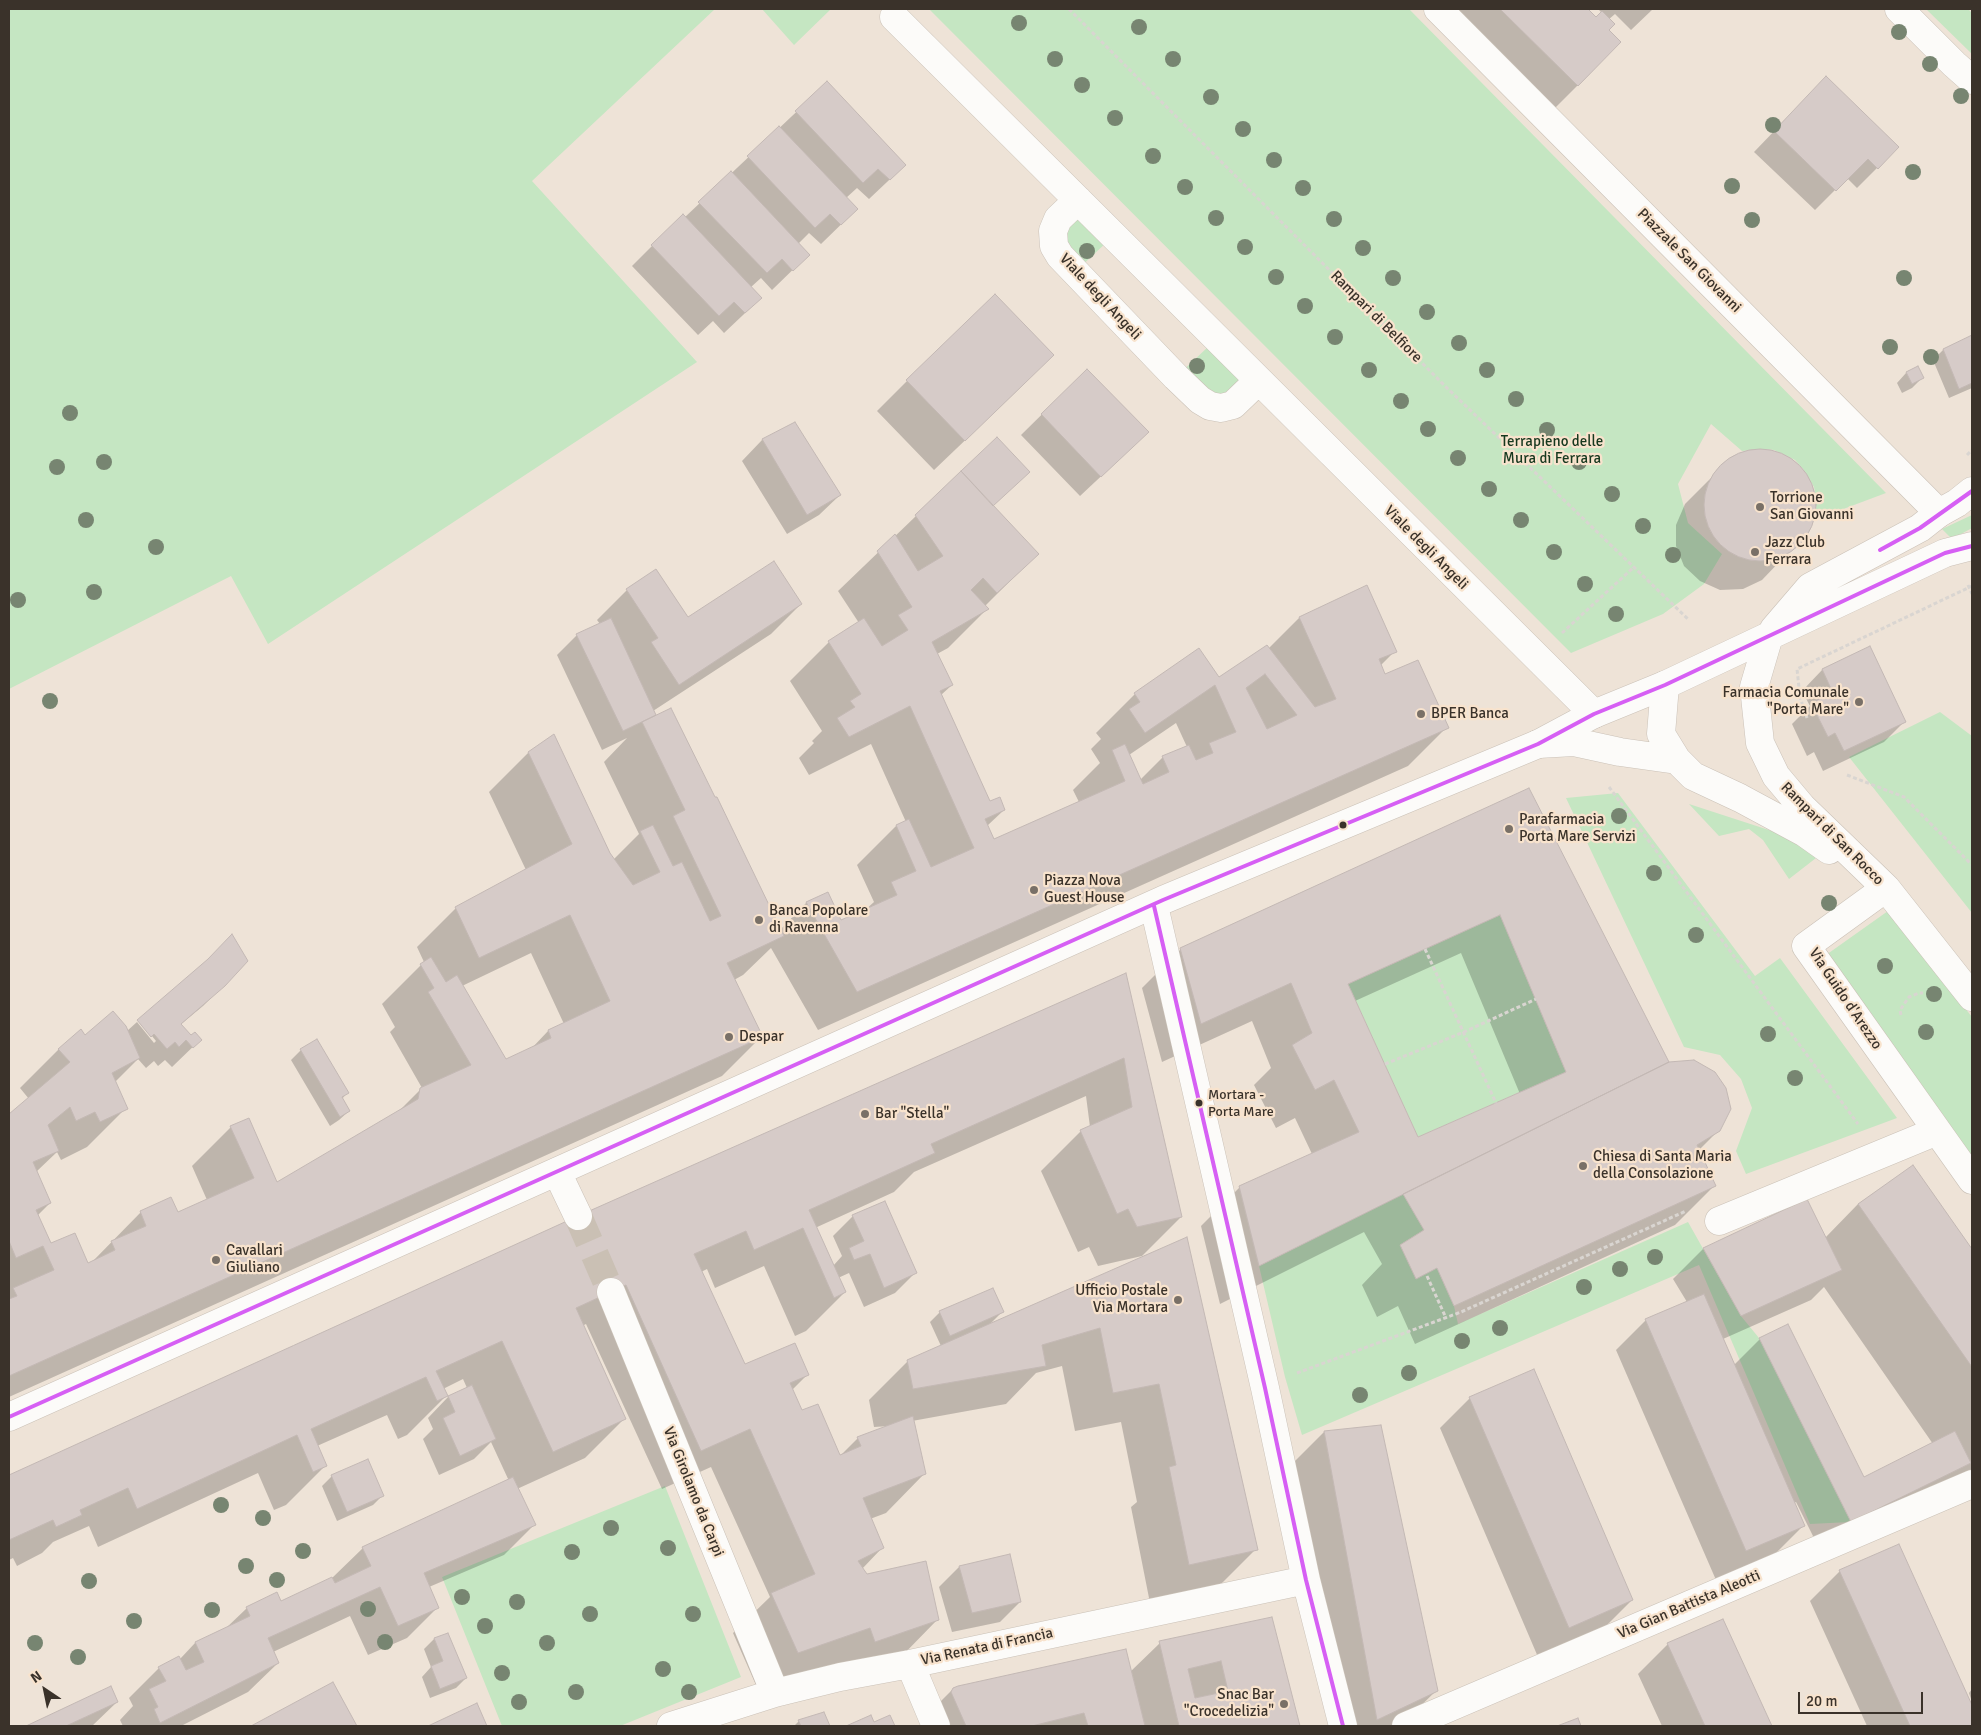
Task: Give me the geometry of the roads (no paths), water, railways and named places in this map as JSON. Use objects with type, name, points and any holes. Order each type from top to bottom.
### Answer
[{"type":"street","name":"Piazzale San Giovanni","points":[[1438,9],[1939,512]]},
{"type":"street","points":[[1899,9],[1972,80]]},
{"type":"street","name":"Viale degli Angeli","points":[[894,17],[1594,714]]},
{"type":"street","name":"Viale degli Angeli","points":[[1078,200],[1058,218],[1053,232],[1054,246],[1176,377],[1200,400],[1210,406],[1221,408],[1233,405],[1258,381]]},
{"type":"street","points":[[1768,636],[1810,587],[1920,528],[1939,512],[1957,503],[1972,491]]},
{"type":"street","points":[[9,1416],[1154,906],[1172,896],[1538,744],[1594,714],[1665,685],[1945,553],[1972,546]]},
{"type":"street","name":"Rampari di San Rocco","points":[[1768,636],[1754,687],[1760,743],[1776,776],[1886,888],[1972,996]]},
{"type":"street","name":"Rampari di San Rocco","points":[[1665,685],[1661,734],[1677,760],[1693,776],[1740,798],[1805,833],[1886,888]]},
{"type":"street","points":[[1538,744],[1574,742],[1620,752],[1677,760]]},
{"type":"street","name":"Via Guido d'Arezzo","points":[[1886,888],[1806,946],[1972,1180]]},
{"type":"street","points":[[1154,906],[1265,1388],[1306,1580],[1342,1726]]},
{"type":"street","points":[[1719,1221],[1937,1131]]},
{"type":"street","points":[[557,1172],[578,1216]]},
{"type":"street","name":"Via Girolamo da Carpi","points":[[611,1292],[775,1693]]},
{"type":"street","name":"Via Gian Battista Aleotti","points":[[1406,1726],[1972,1484]]},
{"type":"street","name":"Via Renata di Francia","points":[[671,1726],[775,1693],[840,1677],[910,1664],[1306,1580]]},
{"type":"street","points":[[910,1664],[936,1726]]},
{"type":"tunnel","points":[[578,1216],[611,1292]]},
{"type":"place","name":"Torrione San Giovanni","points":[[1760,507]]},
{"type":"place","name":"Jazz Club Ferrara","points":[[1755,552]]},
{"type":"place","name":"Farmacia Comunale \"Porta Mare\"","points":[[1859,702]]},
{"type":"place","name":"BPER Banca","points":[[1421,714]]},
{"type":"place","name":"Parafarmacia Porta Mare Servizi","points":[[1509,829]]},
{"type":"place","name":"Piazza Nova Guest House","points":[[1034,890]]},
{"type":"place","name":"Banca Popolare di Ravenna","points":[[759,920]]},
{"type":"place","name":"Despar","points":[[729,1037]]},
{"type":"place","name":"Mortara - Porta Mare","points":[[1199,1103]]},
{"type":"place","name":"Bar \"Stella\"","points":[[865,1114]]},
{"type":"place","name":"Chiesa di Santa Maria della Consolazione","points":[[1583,1166]]},
{"type":"place","name":"Cavallari Giuliano","points":[[216,1260]]},
{"type":"place","name":"Ufficio Postale Via Mortara","points":[[1178,1300]]},
{"type":"place","name":"Snac Bar \"Crocedelizia\"","points":[[1284,1704]]},
{"type":"park label","name":"Terrapieno delle Mura di Ferrara","points":[[1552,450]]}]
